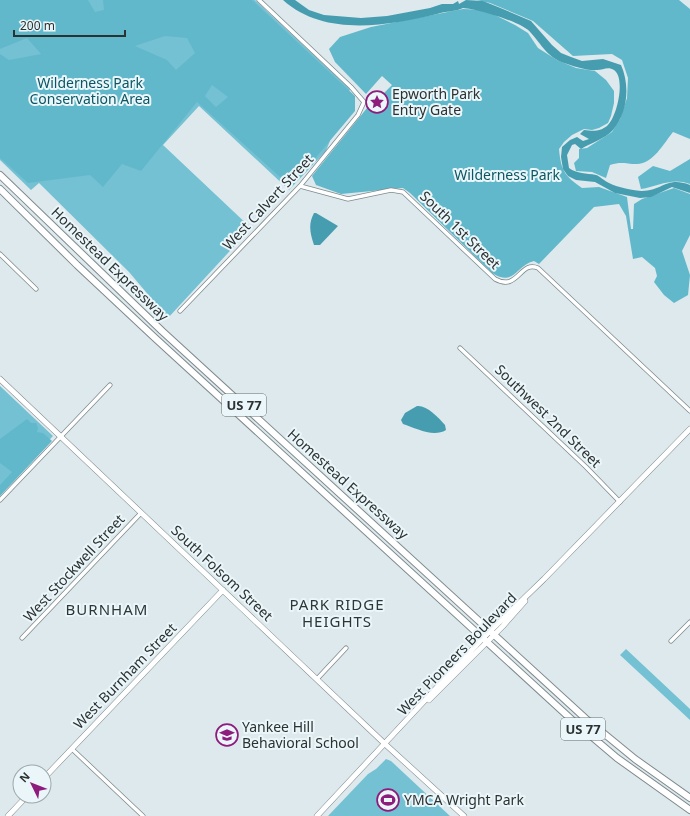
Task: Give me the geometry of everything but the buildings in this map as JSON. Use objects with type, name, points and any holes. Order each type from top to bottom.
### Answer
[{"type":"highway","name":"Homestead Expressway","points":[[0,176],[167,335],[609,738],[690,798]]},
{"type":"highway","name":"Homestead Expressway","points":[[0,189],[77,265],[155,338],[485,640],[611,753],[690,810]]},
{"type":"main road","name":"South Folsom Street","points":[[0,379],[385,744],[464,816]]},
{"type":"main road","name":"West Pioneers Boulevard","points":[[317,816],[485,640],[690,430]]},
{"type":"main road","name":"West Burnham Street","points":[[52,770],[223,590]]},
{"type":"main road","points":[[8,816],[19,804]]},
{"type":"street","name":"West Calvert Street","points":[[180,311],[300,186],[358,115],[364,102],[351,86],[259,0]]},
{"type":"street","name":"South 1st Street","points":[[300,186],[348,199],[391,190],[403,192],[408,194],[495,279],[503,282],[511,282],[527,268],[534,266],[538,268],[690,411]]},
{"type":"street","points":[[0,254],[36,288]]},
{"type":"street","name":"Southwest 2nd Street","points":[[460,348],[580,461],[620,502]]},
{"type":"street","points":[[0,500],[110,384]]},
{"type":"street","name":"West Stockwell Street","points":[[22,638],[141,513]]},
{"type":"street","points":[[671,642],[690,622]]},
{"type":"street","points":[[317,679],[346,648]]},
{"type":"street","points":[[72,749],[143,816]]},
{"type":"green space","name":"Wilderness Park Conservation Area","points":[[0,0],[255,0],[350,89],[326,151],[289,190],[199,106],[163,145],[251,228],[168,318],[129,272],[39,183],[31,190],[0,160]]},
{"type":"green space","name":"Wilderness Park Conservation Area","points":[[0,0],[88,0],[95,12],[104,10],[103,0],[252,0],[355,96],[355,111],[291,187],[197,102],[141,171],[122,164],[103,187],[90,175],[28,183],[0,158],[0,54],[9,60],[41,54],[27,38],[0,49]],"holes":[[[165,36],[187,38],[195,53],[176,70],[167,60],[135,46]],[[212,85],[228,97],[216,107],[205,96]]]},
{"type":"green space","points":[[477,0],[679,0],[690,9],[690,139],[673,132],[658,152],[648,161],[637,164],[621,163],[610,165],[606,178],[592,172],[576,171],[574,163],[579,158],[579,149],[587,148],[612,132],[620,119],[627,98],[628,78],[622,60],[612,54],[573,56],[533,21],[490,3]]},
{"type":"green space","name":"Wilderness Park","points":[[463,9],[485,10],[528,33],[538,48],[557,60],[576,68],[595,71],[606,80],[614,91],[614,103],[608,123],[592,130],[584,129],[572,135],[559,149],[561,163],[568,176],[582,188],[599,187],[627,197],[631,229],[633,229],[634,204],[642,199],[674,188],[690,194],[690,235],[682,251],[690,275],[688,295],[674,303],[664,295],[654,282],[657,276],[655,268],[642,257],[633,259],[626,216],[619,204],[594,207],[539,264],[534,261],[510,277],[506,278],[492,273],[410,193],[403,188],[341,194],[316,185],[312,176],[367,108],[368,103],[372,98],[378,99],[392,85],[382,76],[366,94],[335,62],[329,49],[340,37],[371,27]]},
{"type":"green space","points":[[690,159],[690,184],[678,181],[641,189],[638,177],[653,166],[670,171]]},
{"type":"green space","points":[[0,386],[53,436],[0,491]]},
{"type":"green space","points":[[27,419],[31,423],[36,423],[38,428],[37,432],[43,433],[52,441],[0,496],[0,485],[12,472],[0,463],[0,439]]},
{"type":"green space","points":[[626,649],[690,709],[690,720],[620,655]]},
{"type":"green space","name":"YMCA Wright Park","points":[[386,759],[391,761],[450,816],[328,816],[368,774],[376,769]]},
{"type":"shaded area","points":[[283,0],[295,0],[309,10],[324,15],[361,18],[387,16],[430,8],[442,4],[453,4],[458,1],[459,4],[466,0],[483,1],[531,21],[561,53],[582,61],[603,59],[621,65],[624,73],[626,81],[626,98],[622,115],[618,123],[606,136],[581,149],[575,144],[572,145],[567,155],[569,168],[578,172],[599,176],[607,182],[630,190],[642,191],[655,189],[675,182],[690,185],[690,193],[672,187],[651,197],[640,198],[615,193],[595,182],[576,180],[568,176],[563,169],[561,157],[562,147],[570,140],[577,137],[583,141],[589,139],[580,134],[584,130],[599,130],[611,122],[617,107],[620,89],[618,74],[610,68],[589,70],[564,63],[549,54],[526,29],[489,13],[463,8],[377,25],[337,24],[317,19],[299,12]]},
{"type":"shaded area","points":[[314,213],[338,226],[320,245],[314,245],[311,233],[310,225]]},
{"type":"shaded area","points":[[417,406],[425,407],[432,412],[445,425],[446,430],[430,433],[403,424],[401,420],[405,413]]},
{"type":"place","name":"Epworth Park Entry Gate","points":[[377,102]]},
{"type":"place","name":"Yankee Hill Behavioral School","points":[[227,735]]},
{"type":"place","name":"YMCA Wright Park","points":[[388,800]]},
{"type":"district","name":"BURNHAM","points":[[107,610]]},
{"type":"district","name":"PARK RIDGE HEIGHTS","points":[[337,614]]}]
